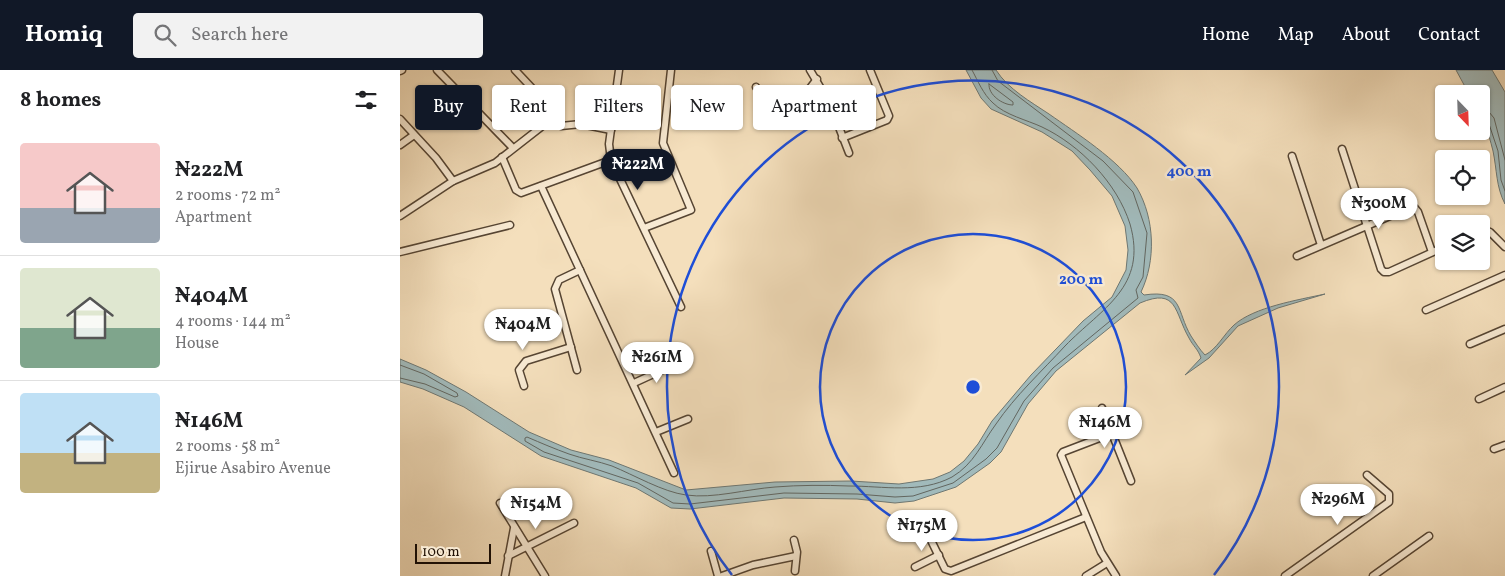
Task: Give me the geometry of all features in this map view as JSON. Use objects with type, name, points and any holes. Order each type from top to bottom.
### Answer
[{"type":"street","points":[[437,70],[512,148]]},
{"type":"street","points":[[515,70],[529,85]]},
{"type":"street","points":[[617,85],[619,70]]},
{"type":"street","points":[[644,228],[691,210],[663,143],[671,70]]},
{"type":"street","points":[[810,70],[830,104],[848,153]]},
{"type":"street","points":[[842,138],[886,120],[888,116],[870,70]]},
{"type":"street","points":[[812,85],[817,79]]},
{"type":"street","points":[[400,119],[436,158],[454,181]]},
{"type":"street","points":[[400,216],[454,181],[485,169],[537,130]]},
{"type":"street","points":[[611,130],[609,144],[611,160],[681,307]]},
{"type":"street","points":[[400,145],[414,135]]},
{"type":"street","points":[[1342,149],[1381,269],[1386,273],[1435,251]]},
{"type":"street","points":[[1292,156],[1320,245]]},
{"type":"street","points":[[502,157],[516,190],[521,193],[611,160]]},
{"type":"street","points":[[541,186],[624,368],[634,383],[674,473]]},
{"type":"street","points":[[1297,256],[1411,206],[1415,207],[1432,252]]},
{"type":"street","points":[[400,252],[510,225]]},
{"type":"street","points":[[1490,232],[1505,247]]},
{"type":"street","points":[[576,370],[555,289],[559,280],[580,270]]},
{"type":"street","points":[[1426,310],[1505,276]]},
{"type":"street","points":[[1470,344],[1505,329]]},
{"type":"street","points":[[524,386],[519,370],[526,361],[571,347]]},
{"type":"street","points":[[634,383],[671,366]]},
{"type":"street","points":[[1479,399],[1505,387]]},
{"type":"street","points":[[1102,408],[1110,434],[1131,481]]},
{"type":"street","points":[[656,432],[688,419]]},
{"type":"street","points":[[1110,434],[1063,452],[1061,455],[1086,517],[1107,563],[1116,576]]},
{"type":"street","points":[[1494,450],[1505,445]]},
{"type":"street","points":[[1285,576],[1389,502],[1389,494],[1367,475]]},
{"type":"street","points":[[500,503],[545,576]]},
{"type":"street","points":[[927,532],[946,569],[951,571],[1086,517]]},
{"type":"street","points":[[508,556],[574,523]]},
{"type":"street","points":[[505,576],[514,528]]},
{"type":"street","points":[[1373,576],[1428,536]]},
{"type":"street","points":[[794,540],[795,571]]},
{"type":"street","points":[[711,551],[720,576],[753,565],[796,556]]},
{"type":"street","points":[[915,567],[939,555]]},
{"type":"street","points":[[1086,576],[1107,563]]},
{"type":"water","points":[[966,70],[996,70],[1013,89],[1108,157],[1129,178],[1143,200],[1150,226],[1151,254],[1146,280],[1141,292],[1144,295],[1166,295],[1172,299],[1177,304],[1191,336],[1205,355],[1213,349],[1234,325],[1253,313],[1277,305],[1325,294],[1278,308],[1238,326],[1209,358],[1185,375],[1201,358],[1189,338],[1177,311],[1168,300],[1162,298],[1140,303],[1056,371],[1028,404],[1001,452],[990,463],[956,487],[914,501],[895,503],[857,499],[784,498],[690,509],[671,508],[636,488],[541,456],[464,407],[423,389],[400,382],[400,359],[426,370],[466,392],[529,432],[571,450],[609,460],[686,490],[775,482],[851,481],[899,484],[933,479],[950,472],[964,461],[978,444],[992,421],[1031,375],[1083,321],[1112,297],[1126,270],[1128,250],[1125,226],[1112,196],[1090,170],[1072,151],[1042,132],[991,109],[981,98]]},
{"type":"water","points":[[1456,70],[1492,70],[1505,92],[1505,204],[1498,185],[1490,140],[1490,85],[1464,85]]}]
